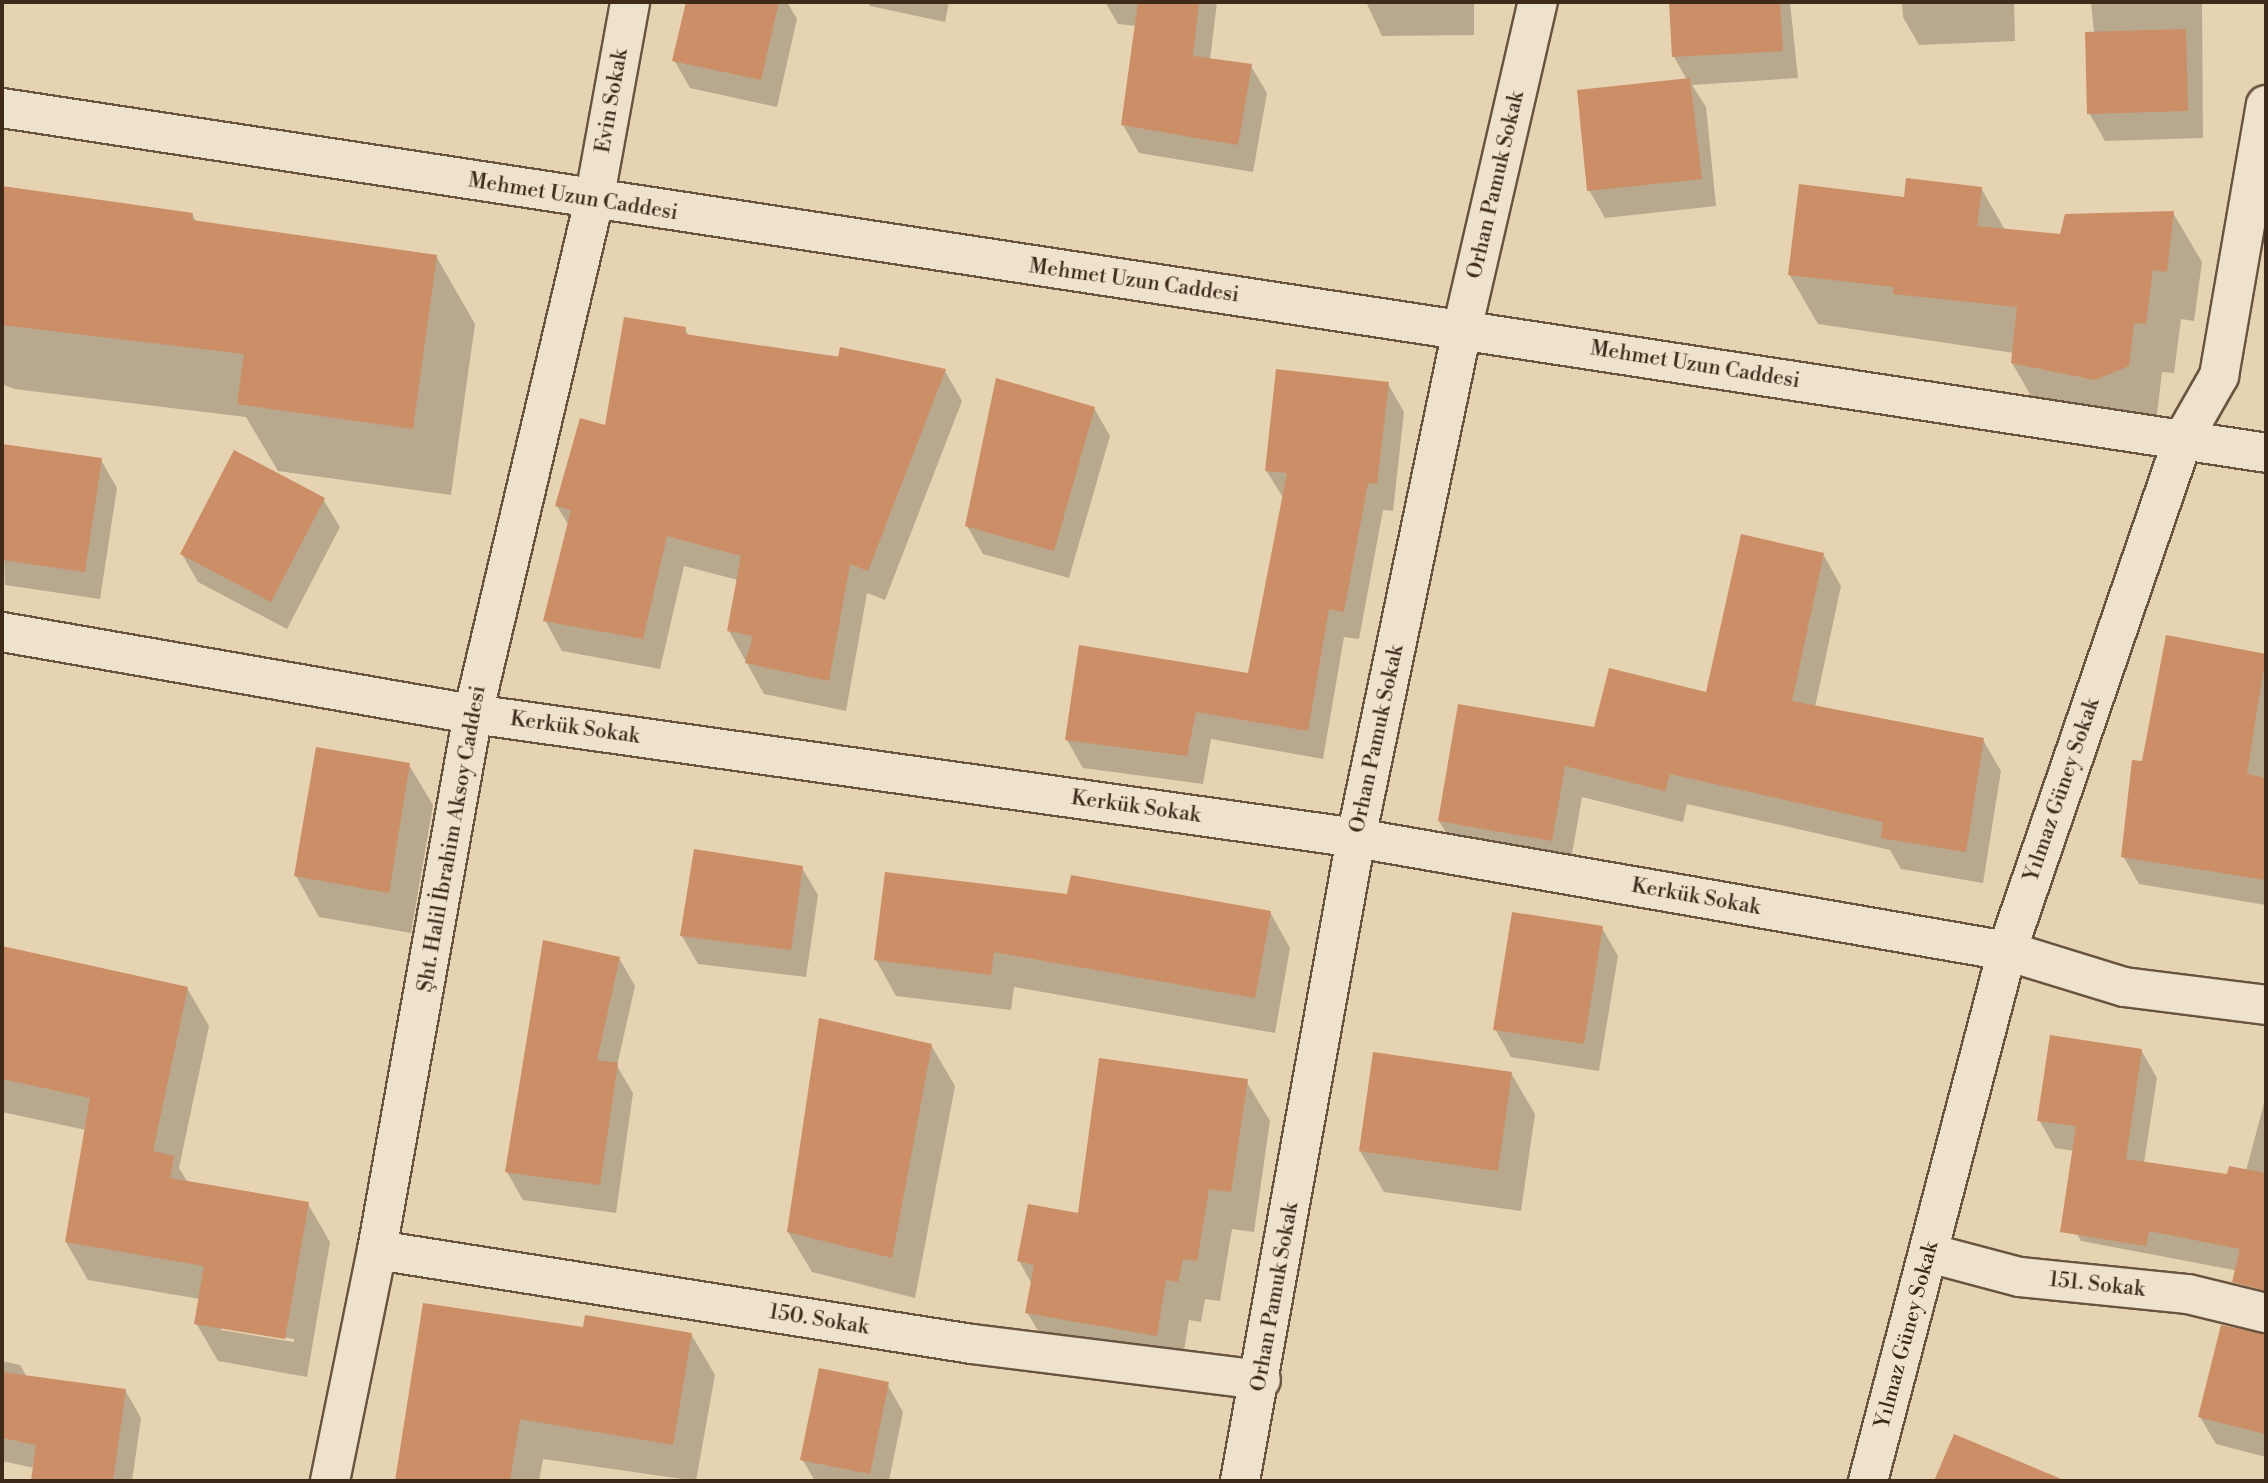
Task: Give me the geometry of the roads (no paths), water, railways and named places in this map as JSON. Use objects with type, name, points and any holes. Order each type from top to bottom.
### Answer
[{"type":"street","name":"Evin Sokak","points":[[594,201],[630,2]]},
{"type":"street","name":"Orhan Pamuk Sokak","points":[[1240,1481],[1261,1380],[1356,838],[1462,330],[1538,2]]},
{"type":"street","name":"Yılmaz Güney Sokak","points":[[1868,1481],[2007,951],[2183,439],[2219,376],[2266,106]]},
{"type":"street","name":"Mehmet Uzun Caddesi","points":[[2,108],[594,201],[2266,453]]},
{"type":"street","name":"Şht. Halil İbrahim Aksoy Caddesi","points":[[330,1481],[377,1250],[473,714],[594,201]]},
{"type":"street","name":"Kerkük Sokak","points":[[2,632],[473,714],[1356,838],[2007,951],[2124,987],[2266,1004]]},
{"type":"street","name":"150. Sokak","points":[[377,1250],[972,1344],[1261,1380]]},
{"type":"street","name":"151. Sokak","points":[[1929,1253],[2020,1277],[2188,1294],[2266,1313]]}]
